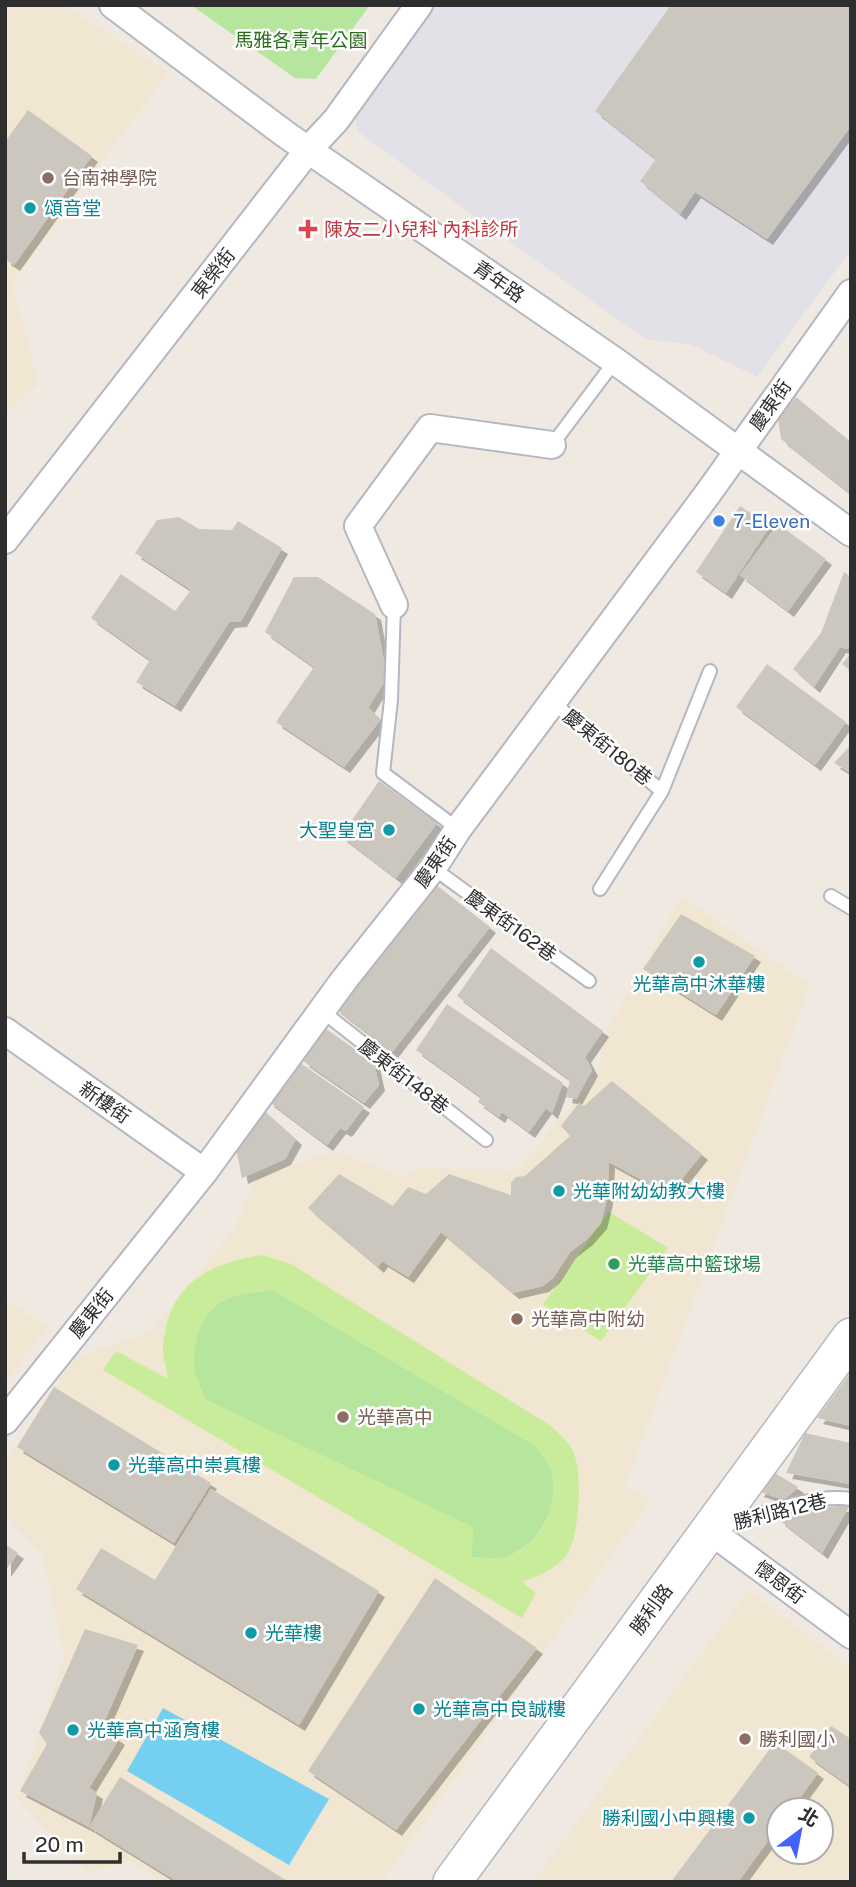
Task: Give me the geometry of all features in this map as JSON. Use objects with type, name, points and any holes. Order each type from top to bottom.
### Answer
[{"type":"street","name":"青年路","points":[[113,5],[309,149],[615,361],[851,533]]},
{"type":"street","name":"東榮街","points":[[5,540],[309,149],[336,120],[419,5]]},
{"type":"street","name":"慶東街","points":[[5,1421],[204,1172],[321,1011],[433,868],[458,829],[738,451],[851,293]]},
{"type":"street","points":[[394,604],[358,526],[430,428],[552,445]]},
{"type":"street","name":"新樓街","points":[[5,1031],[204,1172]]},
{"type":"street","name":"勝利路","points":[[452,1882],[851,1337]]},
{"type":"street","name":"懷恩街","points":[[709,1530],[851,1635]]},
{"type":"lane","points":[[552,445],[615,361]]},
{"type":"lane","points":[[394,604],[391,701],[383,772],[458,829]]},
{"type":"lane","name":"慶東街180巷","points":[[600,889],[662,791],[709,671]]},
{"type":"lane","name":"慶東街180巷","points":[[553,703],[662,791]]},
{"type":"lane","name":"慶東街162巷","points":[[433,868],[589,981]]},
{"type":"lane","points":[[831,896],[851,908]]},
{"type":"lane","name":"慶東街148巷","points":[[321,1011],[486,1140]]},
{"type":"lane","name":"勝利路12巷","points":[[709,1530],[774,1510],[837,1497],[851,1499]]},
{"type":"shaded area","name":"台南神學院","points":[[5,5],[64,5],[168,73],[12,283],[38,384],[5,415]]},
{"type":"shaded area","points":[[423,5],[851,5],[851,250],[757,377],[692,345],[645,339],[358,132],[351,101]]},
{"type":"shaded area","name":"光華高中","points":[[681,896],[810,985],[625,1486],[651,1499],[382,1882],[162,1882],[129,1860],[88,1872],[17,1799],[65,1656],[42,1554],[5,1515],[5,1462],[73,1359],[151,1331],[234,1229],[258,1175],[337,1151],[404,1178],[418,1168],[517,1170],[597,1076],[606,1033]]},
{"type":"shaded area","points":[[5,1299],[48,1327],[5,1382]]},
{"type":"shaded area","name":"勝利國小","points":[[748,1591],[851,1668],[851,1882],[533,1882]]},
{"type":"green space","name":"馬雅各青年公園","points":[[191,5],[370,5],[316,79],[295,78]]},
{"type":"green space","name":"光華高中籃球場","points":[[609,1212],[668,1248],[601,1341],[543,1304]]},
{"type":"green space","points":[[262,1255],[291,1264],[551,1426],[569,1444],[576,1461],[579,1489],[574,1536],[561,1562],[522,1582],[536,1593],[522,1618],[103,1370],[116,1351],[168,1379],[163,1351],[166,1326],[182,1293],[193,1281],[207,1272]],"holes":[[[273,1290],[534,1445],[552,1472],[553,1499],[544,1524],[529,1544],[518,1552],[502,1558],[472,1557],[473,1527],[206,1400],[194,1370],[197,1337],[208,1313],[216,1305],[247,1293]]]},
{"type":"green space","points":[[273,1290],[534,1445],[551,1469],[553,1486],[549,1512],[537,1535],[517,1552],[501,1558],[472,1557],[472,1527],[206,1400],[196,1376],[194,1363],[197,1337],[208,1313],[216,1305],[236,1296]]},
{"type":"water","points":[[163,1708],[329,1799],[289,1865],[127,1771]]},
{"type":"building","points":[[671,5],[851,5],[851,126],[767,239],[695,192],[680,214],[640,181],[656,159],[595,111]]},
{"type":"building","name":"頌音堂","points":[[28,110],[92,156],[14,265],[5,259],[5,142]]},
{"type":"building","points":[[796,397],[851,442],[851,494],[781,439],[778,418]]},
{"type":"building","points":[[740,506],[770,526],[726,593],[696,572]]},
{"type":"building","points":[[179,517],[199,529],[232,530],[238,521],[282,548],[241,621],[229,622],[175,706],[136,682],[150,660],[91,618],[121,574],[175,611],[191,590],[135,553],[157,520]]},
{"type":"building","points":[[778,524],[826,559],[788,611],[740,575]]},
{"type":"building","points":[[844,572],[851,577],[851,643],[847,649],[840,647],[814,687],[793,669],[821,633]]},
{"type":"building","points":[[294,577],[318,577],[375,614],[387,677],[368,708],[381,719],[344,767],[276,722],[314,667],[265,632]]},
{"type":"building","points":[[851,653],[851,671],[842,664]]},
{"type":"building","points":[[767,664],[846,722],[815,765],[736,707]]},
{"type":"building","points":[[851,745],[851,773],[834,763]]},
{"type":"building","name":"大聖皇宮","points":[[379,781],[437,823],[396,878],[341,836]]},
{"type":"building","points":[[431,881],[490,927],[392,1052],[334,1007]]},
{"type":"building","name":"光華高中沐華樓","points":[[681,914],[755,956],[716,1015],[643,969]]},
{"type":"building","points":[[491,948],[603,1031],[585,1057],[592,1070],[576,1099],[566,1097],[570,1080],[457,996]]},
{"type":"building","points":[[447,1004],[563,1083],[552,1113],[546,1108],[529,1132],[502,1112],[499,1117],[478,1102],[481,1097],[416,1050]]},
{"type":"building","points":[[325,1028],[374,1063],[379,1085],[364,1103],[303,1061]]},
{"type":"building","points":[[296,1060],[364,1107],[346,1131],[340,1128],[327,1145],[268,1101]]},
{"type":"building","name":"光華附幼幼教大樓","points":[[612,1081],[702,1154],[669,1195],[609,1162],[607,1199],[601,1223],[587,1239],[570,1252],[554,1277],[543,1286],[513,1293],[441,1232],[408,1277],[382,1261],[378,1267],[308,1208],[339,1174],[393,1206],[408,1187],[426,1194],[449,1174],[511,1195],[511,1183],[516,1177],[525,1176],[570,1136],[561,1126],[579,1103],[584,1106]]},
{"type":"building","points":[[261,1108],[296,1139],[285,1159],[242,1178],[236,1148]]},
{"type":"building","points":[[851,1372],[851,1426],[817,1418]]},
{"type":"building","name":"光華高中崇真樓","points":[[54,1387],[211,1483],[174,1543],[17,1447]]},
{"type":"building","points":[[805,1433],[851,1443],[851,1484],[786,1473]]},
{"type":"building","points":[[770,1470],[798,1487],[784,1500],[758,1491]]},
{"type":"building","name":"光華樓","points":[[211,1489],[379,1591],[299,1725],[76,1589],[101,1548],[155,1580]]},
{"type":"building","points":[[850,1505],[822,1553],[779,1520],[784,1511]]},
{"type":"building","points":[[5,1544],[18,1553],[5,1571]]},
{"type":"building","name":"光華高中良誠樓","points":[[435,1578],[537,1648],[396,1830],[308,1771]]},
{"type":"building","name":"光華高中涵育樓","points":[[85,1629],[138,1645],[102,1727],[119,1739],[89,1788],[97,1793],[89,1827],[20,1791],[47,1744],[39,1733]]},
{"type":"building","points":[[831,1726],[851,1739],[851,1787],[809,1757]]},
{"type":"building","name":"勝利國小中興樓","points":[[775,1742],[818,1773],[801,1796],[765,1796],[765,1845],[738,1882],[671,1882]]},
{"type":"building","points":[[120,1777],[289,1882],[178,1882],[89,1827]]},
{"type":"place","name":"台南神學院","points":[[48,178]]},
{"type":"place","name":"頌音堂","points":[[30,208]]},
{"type":"place","name":"陳友二小兒科 內科診所","points":[[308,229]]},
{"type":"place","name":"7-Eleven","points":[[719,521]]},
{"type":"place","name":"大聖皇宮","points":[[389,830]]},
{"type":"place","name":"光華高中沐華樓","points":[[699,962]]},
{"type":"place","name":"光華附幼幼教大樓","points":[[559,1191]]},
{"type":"place","name":"光華高中籃球場","points":[[614,1264]]},
{"type":"place","name":"光華高中附幼","points":[[517,1319]]},
{"type":"place","name":"光華高中","points":[[343,1417]]},
{"type":"place","name":"光華高中崇真樓","points":[[114,1465]]},
{"type":"place","name":"光華樓","points":[[251,1633]]},
{"type":"place","name":"光華高中良誠樓","points":[[419,1709]]},
{"type":"place","name":"光華高中涵育樓","points":[[73,1730]]},
{"type":"place","name":"勝利國小","points":[[745,1739]]},
{"type":"place","name":"勝利國小中興樓","points":[[749,1818]]}]
